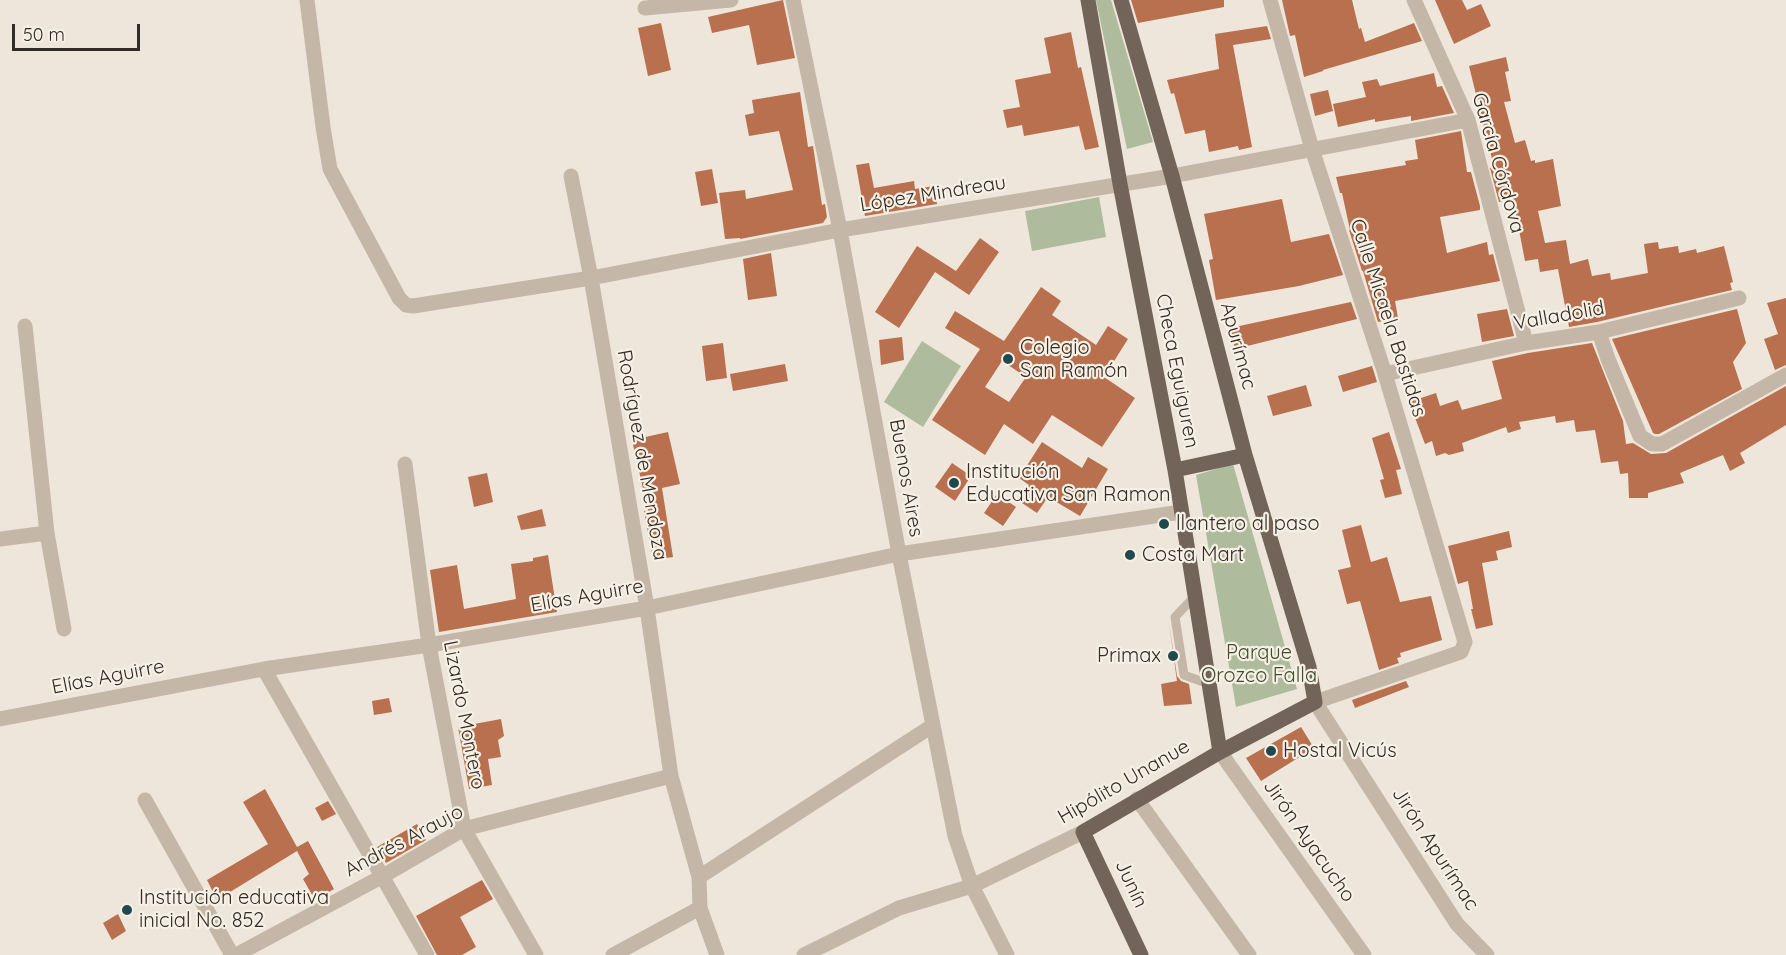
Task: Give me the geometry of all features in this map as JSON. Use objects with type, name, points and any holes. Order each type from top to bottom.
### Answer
[{"type":"main road","name":"Checa Eguiguren","points":[[1088,0],[1120,184],[1175,470],[1220,752]]},
{"type":"main road","name":"Apurímac","points":[[1121,0],[1172,176],[1245,455],[1309,668],[1315,702]]},
{"type":"main road","points":[[1175,470],[1245,455]]},
{"type":"main road","name":"Hipólito Unanue","points":[[1083,832],[1220,752],[1315,702]]},
{"type":"main road","name":"Junín","points":[[1083,832],[1141,955]]},
{"type":"street","name":"López Mindreau","points":[[307,0],[330,169],[399,298],[406,305],[413,306],[591,278],[840,230],[1172,176],[1468,120]]},
{"type":"street","points":[[645,8],[731,0]]},
{"type":"street","name":"Buenos Aires","points":[[793,0],[840,230],[898,555],[955,836],[972,886],[1007,955]]},
{"type":"street","name":"Calle Micaela Bastidas","points":[[1270,0],[1312,149],[1385,374],[1465,642],[1464,648]]},
{"type":"street","name":"García Córdova","points":[[1414,0],[1468,120],[1526,343]]},
{"type":"street","name":"Rodríguez de Mendoza","points":[[571,176],[591,278],[647,608],[671,776],[699,877],[700,908],[717,955]]},
{"type":"street","name":"Valladolid","points":[[1385,374],[1526,343],[1599,332],[1739,298]]},
{"type":"street","points":[[25,326],[47,533],[64,629]]},
{"type":"street","points":[[1599,332],[1640,436],[1652,444],[1662,444],[1786,375]]},
{"type":"street","name":"Lizardo Montero","points":[[405,464],[429,645],[464,829],[536,955]]},
{"type":"street","name":"Elías Aguirre","points":[[0,719],[264,669],[429,645],[647,608],[898,555],[1181,512]]},
{"type":"street","points":[[0,539],[47,533]]},
{"type":"street","name":"Hipólito Unanue","points":[[1315,702],[1461,652],[1464,648]]},
{"type":"street","points":[[264,669],[427,955]]},
{"type":"street","name":"Jirón Apurímac","points":[[1315,702],[1457,924],[1487,955]]},
{"type":"street","points":[[699,877],[932,726]]},
{"type":"street","name":"Jirón Ayacucho","points":[[1220,752],[1364,955]]},
{"type":"street","name":"Andrés Araujo","points":[[234,955],[383,876],[464,829],[671,776]]},
{"type":"street","points":[[1137,799],[1249,955]]},
{"type":"street","points":[[145,800],[234,955]]},
{"type":"street","name":"Hipólito Unanue","points":[[804,955],[899,908],[972,886],[1083,832]]},
{"type":"street","points":[[614,955],[700,908]]},
{"type":"lane","points":[[1195,596],[1175,617],[1184,675],[1209,684]]},
{"type":"green space","points":[[1096,0],[1111,0],[1153,142],[1127,149]]},
{"type":"green space","points":[[1099,197],[1106,237],[1032,251],[1025,211]]},
{"type":"green space","points":[[922,341],[961,366],[923,427],[884,402]]},
{"type":"green space","name":"Parque Orozco Falla","points":[[1233,464],[1297,689],[1236,707],[1196,475]]},
{"type":"building","points":[[783,0],[795,58],[757,65],[749,25],[712,33],[708,17]]},
{"type":"building","points":[[1131,0],[1224,0],[1224,7],[1138,23]]},
{"type":"building","points":[[1282,0],[1352,0],[1359,29],[1361,28],[1365,42],[1414,23],[1422,41],[1304,77],[1295,35],[1290,36]]},
{"type":"building","points":[[1435,0],[1462,0],[1467,10],[1481,4],[1491,26],[1454,44]]},
{"type":"building","points":[[661,23],[671,70],[648,76],[638,28]]},
{"type":"building","points":[[1267,26],[1271,39],[1233,45],[1252,147],[1239,150],[1238,146],[1209,152],[1205,130],[1185,134],[1174,93],[1171,94],[1167,80],[1219,69],[1215,34]]},
{"type":"building","points":[[1071,32],[1099,147],[1085,150],[1079,126],[1024,136],[1022,125],[1007,128],[1003,110],[1020,107],[1015,80],[1051,73],[1044,38]]},
{"type":"building","points":[[1506,57],[1509,71],[1505,72],[1511,101],[1504,102],[1515,143],[1525,140],[1531,161],[1535,160],[1535,163],[1553,159],[1561,206],[1538,211],[1545,243],[1566,240],[1570,264],[1588,259],[1592,276],[1610,273],[1611,280],[1648,273],[1644,244],[1658,242],[1659,249],[1678,246],[1679,253],[1696,249],[1697,253],[1724,246],[1733,282],[1730,283],[1732,290],[1569,327],[1558,269],[1540,272],[1538,259],[1525,261],[1513,199],[1499,202],[1490,168],[1494,167],[1469,66]]},
{"type":"building","points":[[1434,73],[1437,87],[1442,86],[1454,113],[1411,121],[1411,116],[1375,122],[1375,119],[1338,127],[1333,104],[1366,97],[1362,82],[1377,79],[1380,86]]},
{"type":"building","points":[[1328,90],[1333,111],[1315,116],[1310,94]]},
{"type":"building","points":[[800,92],[808,147],[813,146],[822,205],[825,204],[827,217],[823,223],[740,239],[725,239],[719,193],[745,190],[746,199],[793,190],[779,131],[749,136],[745,115],[754,113],[752,100]]},
{"type":"building","points":[[1461,131],[1467,172],[1471,172],[1480,210],[1440,217],[1447,253],[1487,242],[1489,255],[1493,254],[1500,281],[1395,301],[1398,318],[1378,322],[1349,230],[1342,193],[1340,193],[1336,177],[1406,165],[1405,161],[1418,159],[1415,140]]},
{"type":"building","points":[[869,163],[874,188],[914,181],[915,189],[934,186],[937,204],[865,216],[856,165]]},
{"type":"building","points":[[712,169],[718,203],[701,206],[695,172]]},
{"type":"building","points":[[1282,199],[1291,242],[1329,234],[1343,275],[1299,286],[1216,300],[1209,260],[1213,259],[1204,214]]},
{"type":"building","points":[[980,238],[999,252],[969,295],[935,272],[899,328],[875,312],[917,246],[956,271]]},
{"type":"building","points":[[771,253],[777,296],[748,300],[743,259]]},
{"type":"building","points":[[1041,287],[1061,301],[1052,315],[1096,345],[1108,326],[1128,339],[1104,377],[1135,398],[1102,447],[1052,415],[1033,444],[1004,424],[985,455],[932,420],[980,349],[945,328],[955,311],[1004,341]],"holes":[[[1002,361],[1026,377],[1009,402],[985,387]]]},
{"type":"building","points":[[1786,298],[1786,365],[1775,370],[1764,339],[1778,334],[1767,303]]},
{"type":"building","points":[[1351,302],[1357,319],[1235,349],[1230,328]]},
{"type":"building","points":[[1507,309],[1514,336],[1482,342],[1477,314]]},
{"type":"building","points":[[1737,309],[1746,343],[1733,362],[1742,389],[1659,434],[1653,433],[1612,339]]},
{"type":"building","points":[[902,337],[904,360],[881,365],[879,340]]},
{"type":"building","points":[[723,343],[727,378],[706,381],[702,346]]},
{"type":"building","points":[[1592,343],[1623,421],[1626,444],[1633,443],[1651,454],[1666,453],[1786,386],[1786,425],[1740,453],[1745,463],[1730,471],[1723,455],[1680,473],[1684,483],[1648,493],[1648,498],[1629,498],[1628,473],[1620,474],[1618,461],[1601,463],[1595,430],[1576,432],[1574,420],[1556,423],[1555,416],[1519,422],[1521,429],[1508,433],[1506,427],[1462,443],[1464,451],[1449,455],[1445,453],[1436,456],[1432,441],[1425,444],[1409,402],[1436,393],[1440,406],[1458,400],[1462,410],[1502,399],[1492,361]]},
{"type":"building","points":[[785,364],[788,381],[733,391],[730,374]]},
{"type":"building","points":[[1372,366],[1377,382],[1343,392],[1338,376]]},
{"type":"building","points":[[1306,385],[1312,406],[1273,416],[1267,396]]},
{"type":"building","points":[[668,432],[680,484],[662,488],[673,557],[653,560],[644,511],[648,511],[632,440]]},
{"type":"building","points":[[1389,432],[1401,469],[1396,470],[1402,494],[1385,498],[1380,480],[1384,479],[1372,438]]},
{"type":"building","points":[[1042,442],[1082,468],[1088,457],[1108,469],[1080,516],[1048,497],[1037,513],[1019,501],[1029,485],[1019,478]]},
{"type":"building","points":[[952,463],[971,476],[955,501],[935,487]]},
{"type":"building","points":[[487,473],[493,502],[474,507],[468,477]]},
{"type":"building","points":[[997,494],[1016,507],[1003,526],[984,513]]},
{"type":"building","points":[[542,509],[546,526],[521,530],[517,516]]},
{"type":"building","points":[[1361,525],[1371,562],[1387,557],[1400,602],[1431,596],[1442,640],[1400,653],[1401,657],[1397,658],[1399,663],[1379,670],[1360,601],[1347,604],[1338,570],[1351,567],[1342,530]]},
{"type":"building","points":[[1509,531],[1512,547],[1496,551],[1498,560],[1482,563],[1493,625],[1476,629],[1468,581],[1458,584],[1448,546]]},
{"type":"building","points":[[548,555],[557,612],[439,632],[430,570],[457,565],[464,609],[516,599],[511,564],[533,561],[533,558]]},
{"type":"building","points":[[1169,623],[1177,676],[1181,681],[1189,684],[1192,704],[1164,706],[1161,684],[1177,681]]},
{"type":"building","points":[[1406,681],[1409,687],[1355,708],[1352,700]]},
{"type":"building","points":[[389,698],[392,712],[374,715],[372,701]]},
{"type":"building","points":[[501,719],[504,736],[498,740],[501,757],[488,759],[492,785],[469,789],[458,727]]},
{"type":"building","points":[[1301,727],[1314,748],[1261,781],[1246,758]]},
{"type":"building","points":[[265,789],[297,847],[308,841],[334,889],[315,900],[303,879],[309,874],[297,851],[217,900],[207,880],[268,844],[243,802]]},
{"type":"building","points":[[328,801],[336,814],[322,821],[315,808]]},
{"type":"building","points":[[417,824],[426,840],[386,863],[377,847]]},
{"type":"building","points":[[482,880],[493,899],[460,917],[476,947],[462,955],[437,955],[416,916]]},
{"type":"building","points":[[118,914],[126,931],[112,940],[103,923]]},
{"type":"place","name":"Colegio San Ramón","points":[[1008,359]]},
{"type":"place","name":"Institución Educativa San Ramon","points":[[954,483]]},
{"type":"place","name":"llantero al paso","points":[[1164,524]]},
{"type":"place","name":"Costa Mart","points":[[1130,555]]},
{"type":"place","name":"Primax","points":[[1173,656]]},
{"type":"place","name":"Hostal Vicús","points":[[1271,751]]},
{"type":"place","name":"Institución educativa inicial No. 852","points":[[127,910]]}]
